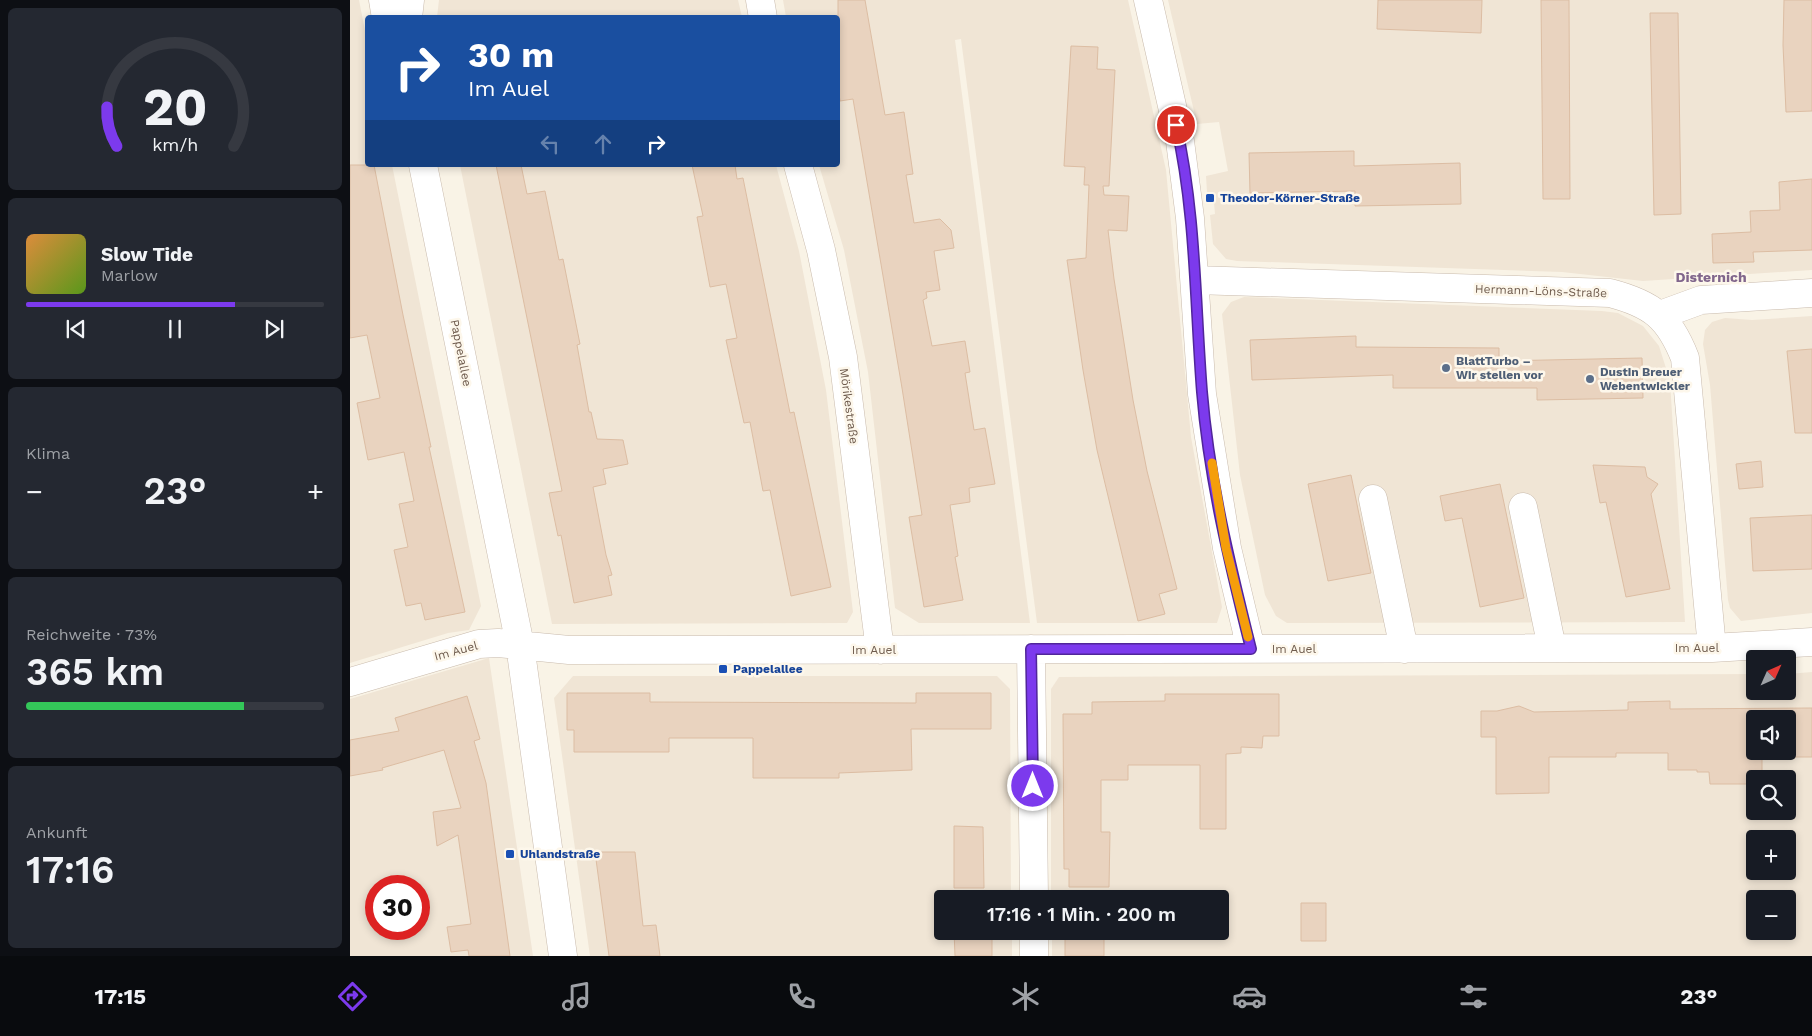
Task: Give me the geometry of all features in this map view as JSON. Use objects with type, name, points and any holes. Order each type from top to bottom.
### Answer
[{"type":"street","points":[[383,0],[386,15]]},
{"type":"street","points":[[408,15],[410,0]]},
{"type":"street","points":[[760,0],[762,15]]},
{"type":"street","points":[[1148,0],[1180,141],[1190,218],[1202,394],[1226,548],[1251,649]]},
{"type":"street","name":"Pappelallee","points":[[423,167],[520,645],[563,956]]},
{"type":"street","name":"Mörikestraße","points":[[799,167],[821,250],[844,366],[880,650]]},
{"type":"street","name":"Hermann-Löns-Straße","points":[[1195,280],[1610,292],[1636,300],[1660,315],[1679,342],[1685,358],[1688,377],[1712,648]]},
{"type":"street","points":[[1660,315],[1700,300],[1812,293]]},
{"type":"street","points":[[1373,498],[1404,649]]},
{"type":"street","points":[[1523,507],[1552,648]]},
{"type":"street","name":"Im Auel","points":[[350,682],[479,644],[520,645],[569,650],[880,650],[1712,648],[1812,642]]},
{"type":"street","points":[[1031,649],[1034,890]]},
{"type":"street","points":[[1034,940],[1034,956]]},
{"type":"shaded area","points":[[350,0],[359,0],[365,31],[365,167],[392,167],[481,606],[469,630],[448,633],[350,663]]},
{"type":"shaded area","points":[[439,0],[738,0],[742,15],[437,15]]},
{"type":"shaded area","points":[[783,0],[1128,0],[1166,170],[1191,437],[1222,607],[1217,623],[1037,623],[961,39],[955,40],[1030,623],[919,623],[895,608],[868,372],[844,250],[820,167],[840,167],[840,15],[786,15]]},
{"type":"shaded area","points":[[1168,0],[1812,0],[1812,270],[1643,281],[1562,272],[1237,261],[1226,259],[1213,244],[1210,215],[1215,214],[1213,192],[1207,192],[1206,176],[1228,171],[1219,122],[1197,124]]},
{"type":"shaded area","points":[[460,167],[777,167],[799,251],[826,390],[853,612],[847,623],[552,624]]},
{"type":"shaded area","points":[[1244,297],[1602,311],[1618,313],[1643,326],[1659,346],[1670,381],[1685,622],[1287,623],[1276,616],[1265,595],[1240,475],[1222,314],[1231,302]]},
{"type":"shaded area","points":[[1812,316],[1812,613],[1741,621],[1730,608],[1728,600],[1710,385],[1703,344],[1705,330],[1712,322],[1725,318],[1752,320]]},
{"type":"shaded area","points":[[489,658],[533,956],[350,956],[350,699]]},
{"type":"shaded area","points":[[1812,672],[1812,956],[1052,956],[1052,940],[1229,940],[1229,890],[1051,890],[1051,689],[1059,677],[1746,674],[1746,700],[1796,700],[1796,673]]},
{"type":"shaded area","points":[[573,676],[997,676],[1010,689],[1011,890],[934,890],[934,940],[1012,940],[1012,956],[590,956],[554,698]]},
{"type":"building","points":[[838,0],[865,0],[885,115],[904,112],[913,174],[906,175],[914,223],[940,219],[951,230],[954,248],[934,251],[940,290],[926,292],[927,298],[923,300],[932,346],[965,341],[970,372],[965,373],[974,430],[985,428],[995,484],[969,488],[970,502],[950,505],[958,556],[955,557],[963,600],[924,607],[909,517],[922,515],[853,99],[840,101],[840,15],[838,15]]},
{"type":"building","points":[[1378,0],[1482,0],[1481,33],[1377,29]]},
{"type":"building","points":[[1541,0],[1569,0],[1570,199],[1543,199]]},
{"type":"building","points":[[1784,0],[1812,0],[1812,111],[1786,112],[1783,45]]},
{"type":"building","points":[[1650,13],[1678,13],[1681,214],[1654,215]]},
{"type":"building","points":[[1071,46],[1098,47],[1097,69],[1115,70],[1109,186],[1103,186],[1104,195],[1129,196],[1127,231],[1108,230],[1133,400],[1147,471],[1177,589],[1159,594],[1165,614],[1138,621],[1097,450],[1067,260],[1086,258],[1089,185],[1084,185],[1085,167],[1064,166]]},
{"type":"building","points":[[1354,151],[1354,166],[1460,163],[1461,204],[1355,206],[1355,191],[1250,193],[1249,153]]},
{"type":"building","points":[[350,165],[365,165],[365,167],[374,167],[431,447],[429,447],[465,612],[425,620],[421,603],[406,606],[394,550],[408,547],[399,504],[414,501],[404,452],[368,460],[357,403],[380,398],[367,335],[350,338]]},
{"type":"building","points":[[496,167],[521,167],[527,194],[545,191],[559,260],[563,259],[580,344],[577,345],[589,412],[591,412],[597,439],[623,440],[628,464],[603,469],[606,484],[593,487],[606,555],[612,575],[608,576],[612,595],[574,603],[561,535],[558,536],[549,493],[562,491]]},
{"type":"building","points":[[692,167],[735,167],[737,179],[743,178],[790,413],[794,412],[831,587],[791,596],[770,490],[763,491],[750,422],[744,423],[726,340],[737,338],[726,284],[710,287],[697,217],[703,216]]},
{"type":"building","points":[[1812,179],[1812,250],[1753,252],[1754,262],[1713,263],[1712,234],[1751,232],[1750,211],[1780,210],[1779,182]]},
{"type":"building","points":[[1356,336],[1356,347],[1499,348],[1499,361],[1642,358],[1643,398],[1537,400],[1537,388],[1393,388],[1393,375],[1252,380],[1250,340]]},
{"type":"building","points":[[1812,349],[1812,433],[1795,433],[1787,351]]},
{"type":"building","points":[[1761,461],[1763,487],[1739,489],[1736,464]]},
{"type":"building","points":[[1593,465],[1645,467],[1647,477],[1658,484],[1651,494],[1670,589],[1626,597],[1606,502],[1600,503]]},
{"type":"building","points":[[1351,475],[1371,573],[1328,581],[1308,484]]},
{"type":"building","points":[[1500,484],[1524,598],[1480,607],[1462,518],[1445,521],[1440,496]]},
{"type":"building","points":[[1812,515],[1812,569],[1753,571],[1750,518]]},
{"type":"building","points":[[567,693],[650,693],[650,702],[916,703],[916,693],[991,693],[991,729],[911,729],[912,770],[839,773],[839,778],[753,778],[753,738],[669,738],[669,752],[574,752],[574,730],[567,730]]},
{"type":"building","points":[[1165,694],[1279,694],[1279,736],[1263,736],[1262,748],[1241,747],[1241,753],[1226,754],[1226,829],[1200,829],[1200,765],[1128,765],[1128,780],[1101,780],[1101,832],[1110,832],[1109,887],[1069,887],[1069,869],[1064,869],[1063,714],[1092,714],[1092,702],[1165,701]]},
{"type":"building","points":[[467,696],[480,739],[474,741],[486,783],[510,956],[469,956],[468,950],[451,952],[447,927],[471,924],[458,835],[437,846],[433,812],[461,808],[444,750],[382,768],[383,770],[350,776],[350,740],[399,731],[395,718]]},
{"type":"building","points":[[1670,701],[1670,709],[1812,708],[1812,757],[1796,757],[1796,710],[1746,710],[1746,760],[1762,760],[1762,770],[1746,770],[1746,784],[1710,784],[1709,772],[1668,770],[1668,753],[1616,753],[1616,757],[1549,757],[1549,793],[1496,794],[1496,737],[1481,737],[1481,711],[1497,711],[1519,706],[1534,712],[1628,710],[1628,702]]},
{"type":"building","points":[[954,826],[983,827],[984,888],[954,888]]},
{"type":"building","points":[[595,852],[635,852],[643,926],[656,925],[660,956],[609,956]]},
{"type":"building","points":[[1301,903],[1326,903],[1326,941],[1301,941]]},
{"type":"building","points":[[954,940],[992,940],[992,956],[955,956]]},
{"type":"building","points":[[1065,940],[1104,940],[1104,956],[1065,956]]},
{"type":"slow traffic","points":[[1212,463],[1226,548],[1248,637]]},
{"type":"place","name":"Theodor-Körner-Straße","points":[[1210,198]]},
{"type":"place","name":"BlattTurbo – Wir stellen vor","points":[[1446,368]]},
{"type":"place","name":"Dustin Breuer Webentwickler","points":[[1590,379]]},
{"type":"place","name":"Pappelallee","points":[[723,669]]},
{"type":"place","name":"Uhlandstraße","points":[[510,854]]},
{"type":"district","name":"Disternich","points":[[1711,277]]},
{"type":"route","points":[[1033,786],[1031,649],[1251,649],[1226,548],[1202,394],[1190,218],[1180,141],[1176,125]]}]
